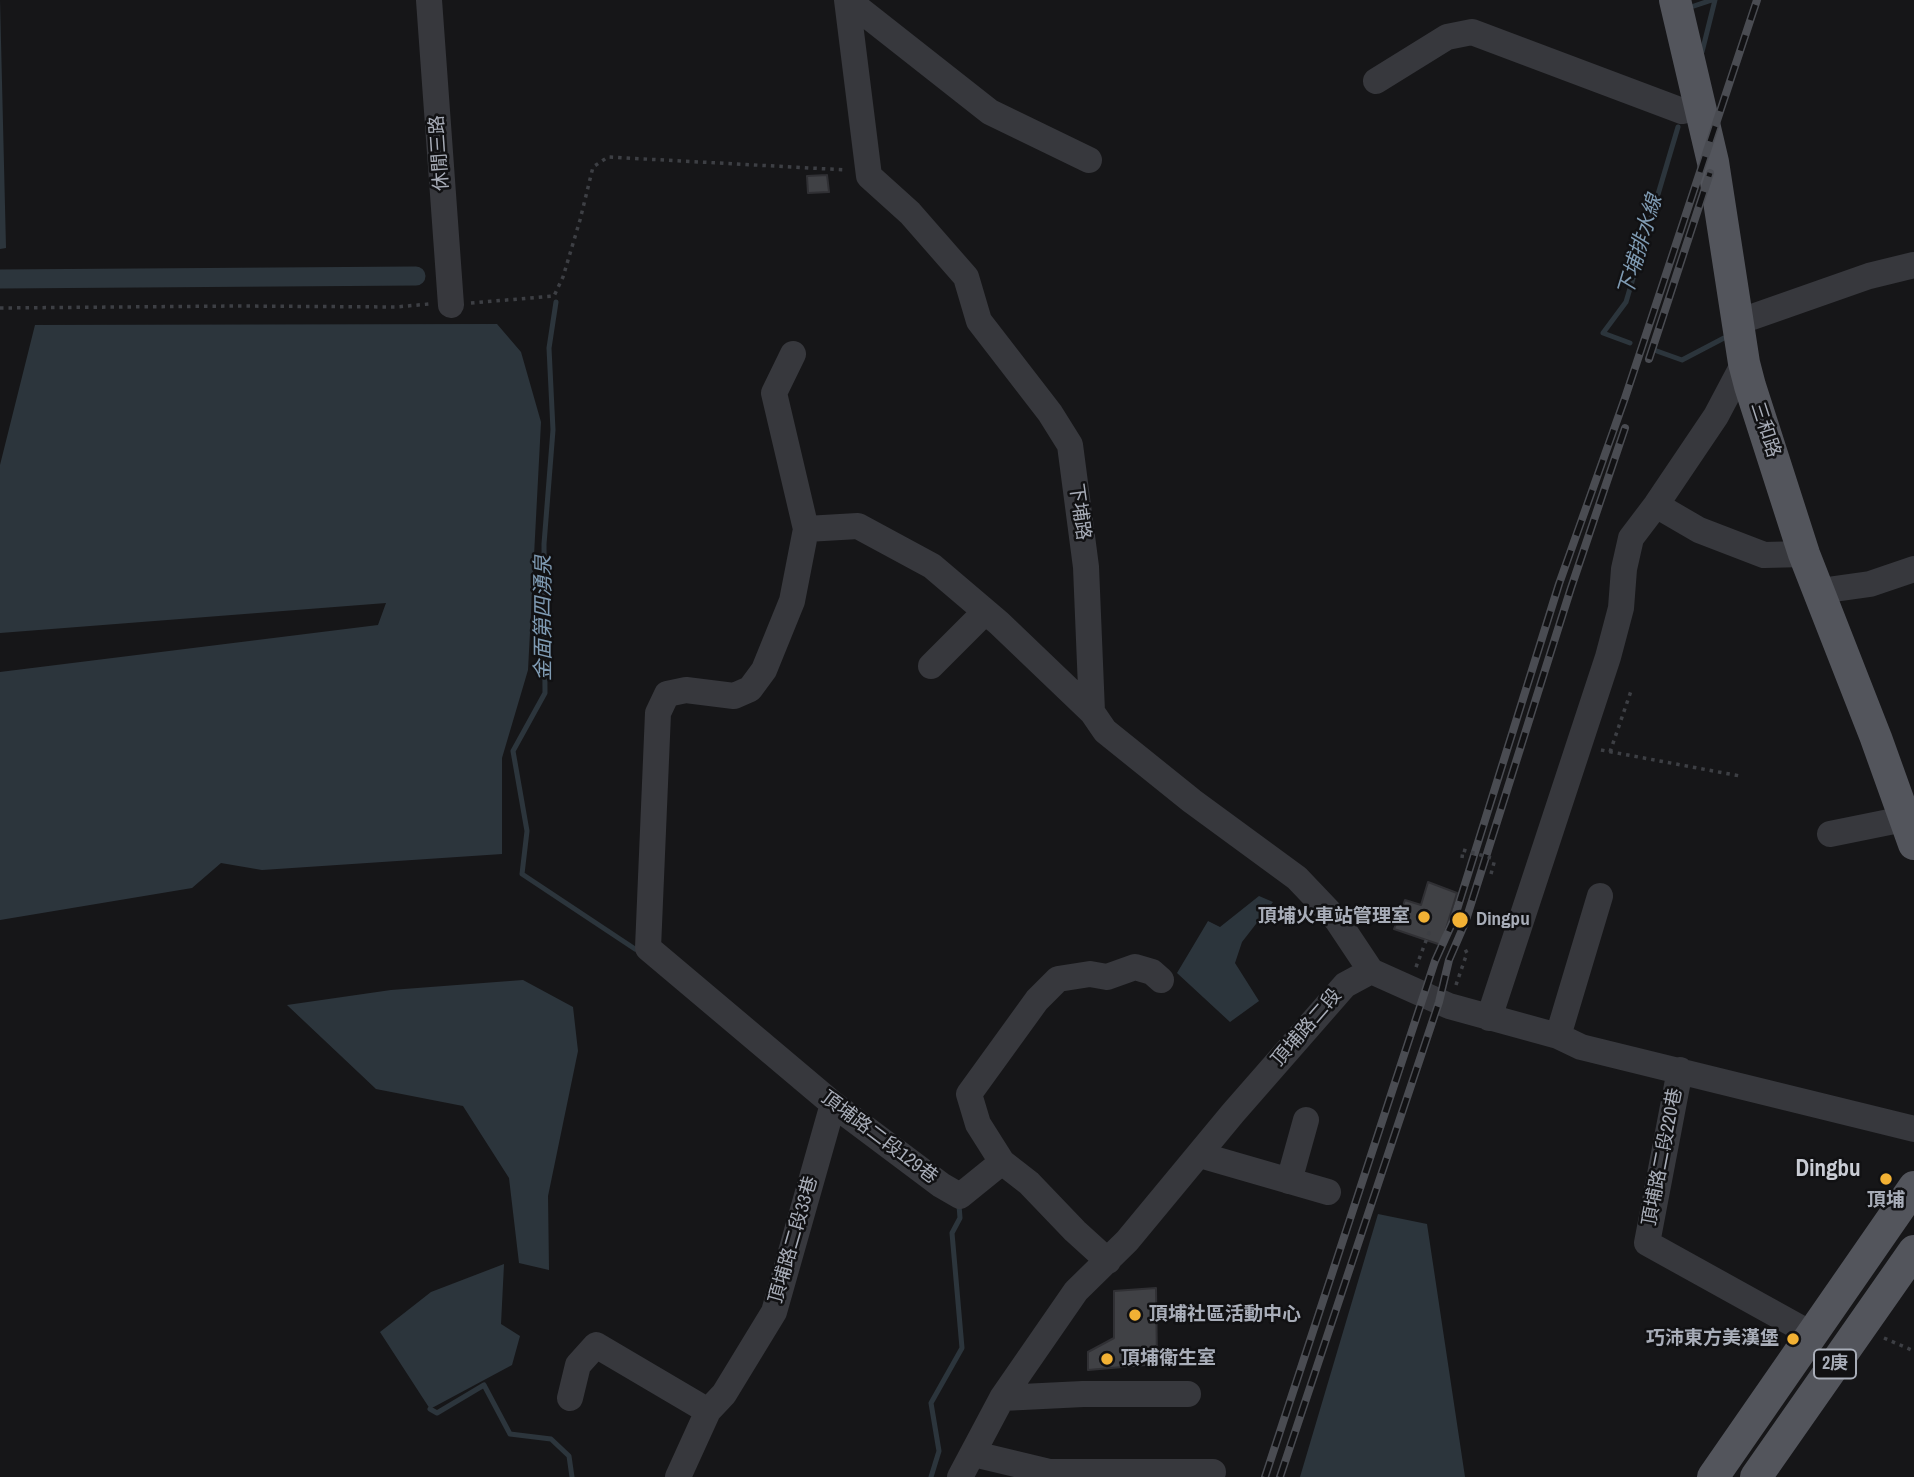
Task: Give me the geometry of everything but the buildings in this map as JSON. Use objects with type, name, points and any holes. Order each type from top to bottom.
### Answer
[{"type":"main road","name":"三和路","points":[[1675,0],[1713,162],[1744,363],[1804,554],[1911,827]]},
{"type":"main road","name":"2庚","points":[[1713,1477],[1914,1187]]},
{"type":"main road","name":"2庚","points":[[1756,1477],[1914,1251]]},
{"type":"street","name":"休閒三路","points":[[429,0],[451,305]]},
{"type":"street","points":[[848,1],[990,112],[1089,160]]},
{"type":"street","name":"下埔路","points":[[848,1],[869,176],[910,213],[966,277],[979,321],[1050,413],[1070,445],[1086,567],[1092,712]]},
{"type":"street","points":[[1376,80],[1447,37],[1472,32],[1682,111],[1699,107]]},
{"type":"street","points":[[1738,323],[1869,276],[1914,265]]},
{"type":"street","points":[[793,354],[774,393],[806,529],[858,526],[932,566],[1092,712],[1105,731],[1192,801],[1297,878],[1337,920],[1371,971],[1449,1006],[1558,1036],[1581,1046],[1914,1129]]},
{"type":"street","points":[[1489,1018],[1608,657],[1621,608],[1624,569],[1631,538],[1716,416],[1744,363]]},
{"type":"street","points":[[1656,505],[1699,530],[1764,555],[1804,554]]},
{"type":"street","name":"頂埔路二段129巷","points":[[806,529],[792,601],[764,670],[750,690],[734,696],[687,690],[667,694],[658,713],[648,948],[833,1104],[960,1196],[1002,1162]]},
{"type":"street","points":[[1820,591],[1870,584],[1914,569]]},
{"type":"street","points":[[931,666],[985,612]]},
{"type":"street","points":[[1830,834],[1911,827]]},
{"type":"street","points":[[1558,1036],[1600,896]]},
{"type":"street","points":[[1108,1261],[1029,1183],[1002,1162],[978,1124],[970,1094],[1037,1000],[1058,979],[1090,974],[1107,977],[1135,967],[1152,972],[1161,980]]},
{"type":"street","name":"頂埔路二段","points":[[960,1477],[1002,1398],[1076,1291],[1108,1261],[1345,985],[1371,971]]},
{"type":"street","name":"頂埔路二段220巷","points":[[1680,1070],[1647,1243],[1813,1335]]},
{"type":"street","name":"頂埔路二段33巷","points":[[678,1477],[708,1411],[724,1394],[774,1312],[833,1104]]},
{"type":"street","points":[[1289,1181],[1306,1121]]},
{"type":"street","points":[[1200,1155],[1328,1192]]},
{"type":"street","points":[[570,1398],[578,1365],[596,1345],[708,1411]]},
{"type":"street","points":[[1002,1398],[1188,1394]]},
{"type":"street","points":[[974,1454],[1049,1475],[1213,1472]]},
{"type":"path","points":[[1610,752],[1631,691]]},
{"type":"path","points":[[1579,746],[1740,776]]},
{"type":"path","points":[[1462,858],[1463,850],[1495,859],[1491,874]]},
{"type":"path","points":[[1408,989],[1429,933],[1433,935]]},
{"type":"path","points":[[1449,1006],[1467,953],[1465,949]]},
{"type":"path","points":[[1860,1327],[1914,1351]]},
{"type":"shaded area","points":[[0,0],[6,248],[0,249]]},
{"type":"shaded area","points":[[497,324],[521,352],[541,422],[528,670],[502,758],[502,854],[262,870],[221,863],[192,888],[0,920],[0,672],[378,625],[386,603],[0,633],[0,465],[35,325]]},
{"type":"shaded area","points":[[1259,896],[1273,902],[1242,942],[1235,963],[1259,1001],[1230,1022],[1177,973],[1208,921],[1220,927]]},
{"type":"shaded area","points":[[523,980],[573,1007],[578,1051],[548,1196],[549,1270],[519,1263],[509,1178],[463,1106],[376,1089],[287,1005],[391,990]]},
{"type":"shaded area","points":[[1378,1214],[1427,1224],[1465,1477],[1300,1477]]},
{"type":"shaded area","points":[[504,1264],[501,1324],[520,1336],[512,1365],[430,1409],[380,1332],[431,1292]]},
{"type":"waterway","points":[[1694,6],[1712,0]]},
{"type":"waterway","name":"下埔排水線","points":[[1702,52],[1715,0]]},
{"type":"waterway","name":"下埔排水線","points":[[1630,343],[1603,333],[1626,302],[1678,127]]},
{"type":"waterway","points":[[0,279],[416,276]]},
{"type":"waterway","name":"金面第四湧泉","points":[[556,302],[549,348],[553,430],[544,544],[545,693],[513,751],[527,831],[522,874],[635,949]]},
{"type":"waterway","name":"下埔排水線","points":[[1654,350],[1682,360],[1724,338]]},
{"type":"waterway","name":"金面第四湧泉","points":[[931,1477],[939,1451],[931,1403],[962,1348],[952,1233],[960,1218],[959,1205]]},
{"type":"waterway","points":[[430,1409],[437,1413],[484,1385],[510,1434],[551,1439],[569,1456],[572,1477]]},
{"type":"railway","points":[[1265,1477],[1435,961],[1454,919],[1559,584],[1625,398],[1757,0]]},
{"type":"railway","points":[[1649,359],[1710,173]]},
{"type":"railway","points":[[1280,1477],[1439,1002],[1449,960],[1465,923],[1571,588],[1625,428]]},
{"type":"place","name":"頂埔火車站管理室","points":[[1424,917]]},
{"type":"place","name":"Dingpu","points":[[1460,920]]},
{"type":"place","name":"頂埔","points":[[1886,1179]]},
{"type":"place","name":"頂埔社區活動中心","points":[[1135,1315]]},
{"type":"place","name":"巧沛東方美漢堡","points":[[1793,1339]]},
{"type":"place","name":"頂埔衛生室","points":[[1107,1359]]},
{"type":"district","name":"Dingbu","points":[[1828,1170]]}]
